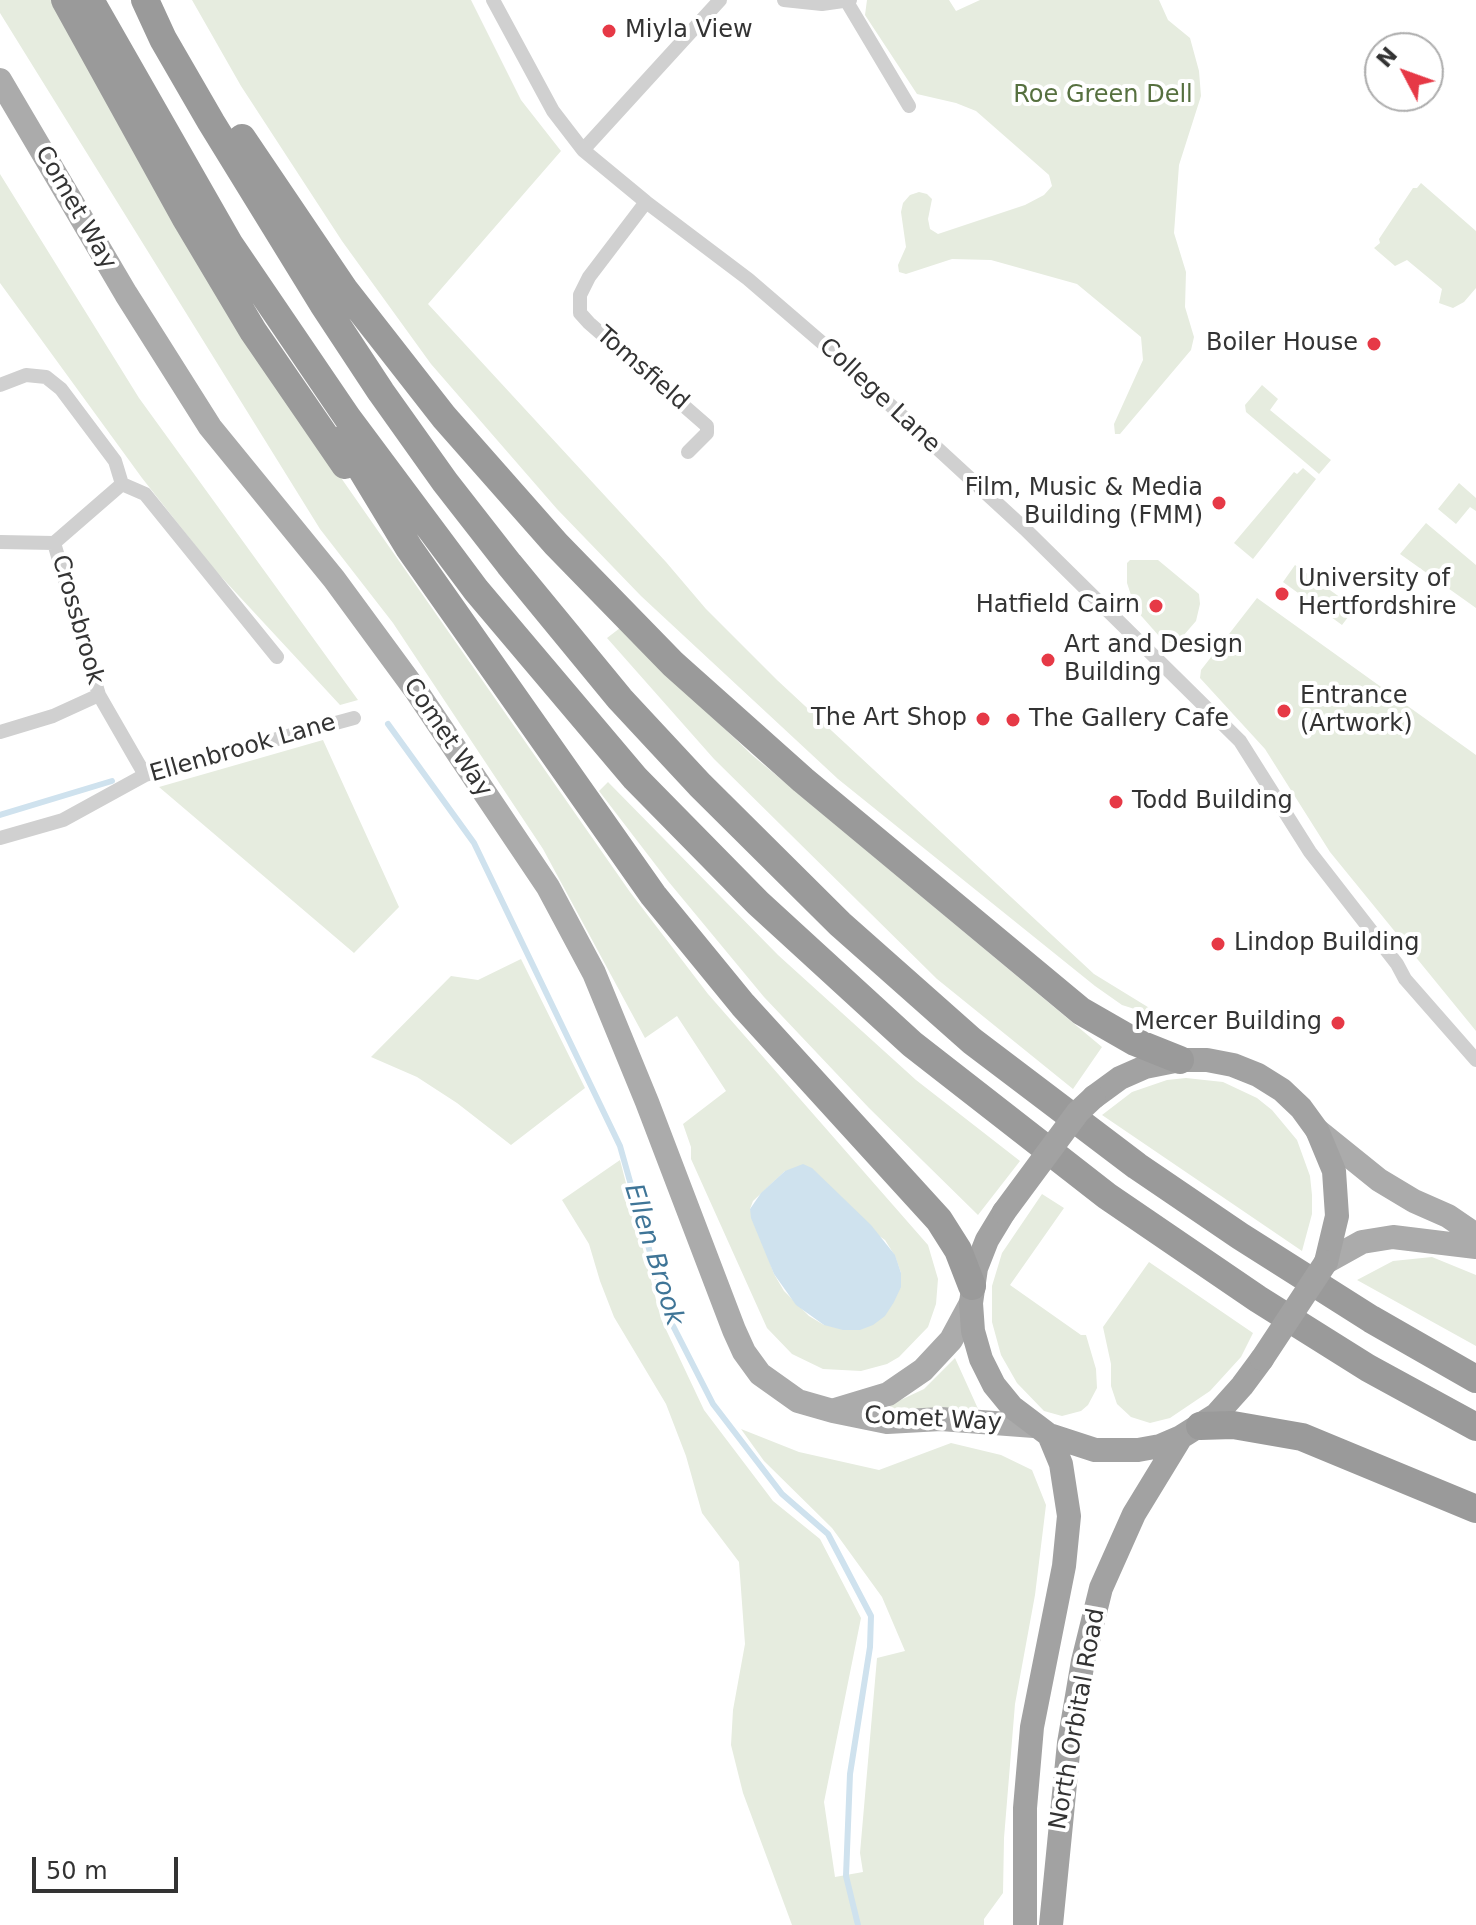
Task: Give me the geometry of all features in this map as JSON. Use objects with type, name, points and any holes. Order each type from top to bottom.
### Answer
[{"type":"highway","points":[[65,0],[185,217],[253,331],[329,444],[409,548],[653,895],[743,1005],[939,1220],[958,1250],[972,1294]]},
{"type":"highway","points":[[90,0],[226,239],[409,548]]},
{"type":"highway","points":[[145,0],[163,39],[211,122],[381,392],[509,564],[620,699],[700,785],[840,924],[972,1041],[1137,1166],[1240,1236],[1371,1319],[1476,1379]]},
{"type":"highway","points":[[152,0],[311,243],[388,348],[497,478],[614,605],[673,664],[803,780],[1081,1011],[1135,1042],[1180,1060]]},
{"type":"highway","points":[[226,239],[347,417],[476,590],[635,778],[758,903],[912,1044],[1107,1196],[1258,1299],[1344,1353],[1476,1427]]},
{"type":"highway","points":[[1180,1060],[1207,1060],[1233,1065],[1258,1075],[1282,1090],[1301,1108],[1317,1130],[1327,1150],[1337,1193],[1337,1216],[1326,1262],[1262,1359],[1216,1415],[1191,1432],[1160,1446],[1115,1452],[1070,1444],[1042,1430],[1012,1407],[988,1372],[973,1331],[972,1294],[981,1252],[1004,1212],[1078,1112],[1120,1078],[1145,1067],[1180,1060]]},
{"type":"highway","points":[[1191,1432],[1233,1425],[1302,1437],[1476,1509]]},
{"type":"highway","name":"North Orbital Road","points":[[1025,1925],[1025,1808],[1032,1727],[1064,1566],[1069,1516],[1061,1464],[1042,1430]]},
{"type":"highway","name":"North Orbital Road","points":[[1051,1925],[1069,1743],[1083,1661],[1101,1588],[1134,1514],[1191,1432]]},
{"type":"main road","name":"Comet Way","points":[[0,80],[126,294],[210,427],[353,604],[417,692],[548,887],[599,987],[744,1352],[760,1374],[798,1401],[887,1422],[941,1419],[1042,1430]]},
{"type":"main road","points":[[1317,1130],[1379,1180],[1414,1201],[1448,1216],[1476,1235]]},
{"type":"main road","points":[[1326,1262],[1362,1242],[1393,1237],[1476,1247]]},
{"type":"main road","name":"Comet Way","points":[[833,1411],[888,1394],[923,1370],[951,1340],[972,1294]]},
{"type":"street","name":"College Lane","points":[[493,0],[553,111],[583,150],[748,279],[827,347],[1025,529],[1240,741],[1310,852],[1397,964],[1405,979],[1476,1060]]},
{"type":"street","points":[[583,150],[720,0]]},
{"type":"street","points":[[784,0],[808,3],[849,1],[909,106]]},
{"type":"street","name":"Tomsfield","points":[[646,202],[589,277],[580,295],[580,313],[707,426],[707,433],[688,452]]},
{"type":"street","points":[[0,385],[26,375],[46,377],[61,389],[115,461],[122,484],[145,494],[277,657]]},
{"type":"street","name":"Crossbrook","points":[[122,484],[54,543],[99,695],[145,775]]},
{"type":"street","points":[[0,542],[54,543]]},
{"type":"street","points":[[0,732],[53,716],[99,695]]},
{"type":"street","name":"Ellenbrook Lane","points":[[0,838],[63,820],[145,775],[354,718]]},
{"type":"green space","points":[[0,0],[56,0],[323,452],[630,892],[708,994],[928,1245],[938,1279],[936,1304],[928,1327],[899,1357],[887,1364],[861,1371],[823,1369],[792,1354],[767,1328],[691,1159],[691,1147],[683,1124],[726,1091],[677,1016],[645,1038],[543,849],[393,623],[320,529],[0,13]],"holes":[[[785,1171],[885,1240],[901,1273],[824,1325],[809,1316],[784,1291],[774,1274],[750,1209],[753,1201]]]},
{"type":"green space","points":[[192,0],[471,0],[521,100],[561,151],[428,304],[706,609],[777,680],[1094,974],[1169,1020],[1122,1005],[1095,986],[838,779],[641,596],[557,509],[431,364],[342,241],[241,86]]},
{"type":"green space","name":"Roe Green Dell","points":[[867,0],[949,0],[956,11],[980,0],[1159,0],[1168,20],[1190,38],[1199,71],[1201,96],[1179,165],[1174,233],[1186,272],[1185,307],[1194,337],[1191,350],[1120,434],[1115,434],[1114,424],[1143,360],[1141,337],[1077,284],[991,260],[952,259],[906,274],[899,272],[898,265],[906,247],[901,212],[903,203],[910,195],[919,192],[932,199],[928,219],[930,229],[938,234],[1025,205],[1044,195],[1052,186],[1049,175],[976,111],[917,94],[865,15]]},
{"type":"green space","points":[[0,174],[139,398],[358,700],[340,705],[213,568],[142,478],[0,283]]},
{"type":"green space","points":[[1421,183],[1476,231],[1476,288],[1464,302],[1453,308],[1439,303],[1442,289],[1407,260],[1395,266],[1374,248],[1413,188]]},
{"type":"green space","points":[[1262,385],[1278,399],[1270,410],[1331,460],[1319,474],[1246,412],[1245,405]]},
{"type":"green space","points":[[1303,468],[1316,479],[1253,559],[1234,543],[1294,472],[1297,474]]},
{"type":"green space","points":[[1459,483],[1476,498],[1476,511],[1470,507],[1456,524],[1438,509]]},
{"type":"green space","points":[[1426,523],[1476,565],[1476,608],[1400,554]]},
{"type":"green space","points":[[1130,560],[1158,560],[1199,594],[1196,621],[1177,643],[1169,643],[1159,636],[1136,610],[1127,583],[1127,563]]},
{"type":"green space","points":[[1295,565],[1355,608],[1342,625],[1283,582]]},
{"type":"green space","points":[[1257,598],[1476,755],[1476,1031],[1330,852],[1265,749],[1200,678],[1201,670]]},
{"type":"green space","points":[[620,628],[752,755],[1102,1047],[1073,1089],[937,979],[714,759],[607,638]]},
{"type":"green space","points":[[323,740],[399,907],[354,953],[159,787]]},
{"type":"green space","points":[[608,782],[778,955],[916,1080],[1020,1161],[978,1215],[869,1108],[764,997],[668,881],[599,791]]},
{"type":"green space","points":[[521,959],[585,1088],[511,1145],[417,1077],[371,1057],[451,976],[478,980]]},
{"type":"green space","points":[[1186,1078],[1223,1082],[1257,1098],[1272,1110],[1297,1140],[1310,1176],[1312,1195],[1312,1214],[1302,1251],[1102,1115],[1132,1092],[1167,1080]]},
{"type":"green space","points":[[620,1160],[661,1319],[704,1410],[773,1501],[820,1539],[861,1618],[824,1802],[835,1877],[863,1872],[860,1853],[877,1658],[905,1651],[882,1597],[832,1528],[764,1461],[741,1429],[799,1452],[879,1470],[951,1443],[1001,1455],[1032,1470],[1046,1505],[1035,1595],[1015,1704],[1004,1838],[1003,1893],[984,1919],[984,1925],[792,1925],[743,1793],[731,1745],[733,1710],[745,1644],[739,1562],[702,1513],[686,1456],[666,1404],[614,1317],[589,1244],[562,1200]]},
{"type":"green space","points":[[1042,1194],[1064,1208],[1010,1285],[1081,1335],[1086,1335],[1096,1369],[1097,1388],[1081,1411],[1062,1416],[1044,1411],[1017,1383],[1001,1355],[992,1322],[992,1286],[1002,1253]]},
{"type":"green space","points":[[1432,1257],[1476,1275],[1476,1346],[1357,1280],[1393,1261]]},
{"type":"green space","points":[[1149,1262],[1253,1333],[1241,1357],[1210,1391],[1170,1418],[1150,1423],[1131,1417],[1117,1404],[1111,1386],[1111,1364],[1103,1327]]},
{"type":"green space","points":[[955,1358],[979,1411],[890,1412],[890,1405],[924,1389]]},
{"type":"water","points":[[803,1164],[812,1168],[871,1225],[895,1255],[901,1273],[901,1287],[885,1316],[873,1325],[860,1330],[843,1330],[824,1325],[796,1305],[774,1274],[750,1209],[761,1193],[785,1171]]},
{"type":"waterway","name":"Ellen Brook","points":[[388,724],[474,843],[620,1146],[668,1316],[713,1404],[782,1494],[828,1534],[871,1616],[870,1647],[850,1774],[846,1876],[858,1925]]},
{"type":"waterway","name":"Ellen Brook","points":[[0,815],[112,781]]},
{"type":"place","name":"Miyla View","points":[[609,31]]},
{"type":"place","name":"Boiler House","points":[[1374,344]]},
{"type":"place","name":"Film, Music & Media Building (FMM)","points":[[1219,503]]},
{"type":"place","name":"University of Hertfordshire","points":[[1282,594]]},
{"type":"place","name":"Hatfield Cairn","points":[[1156,606]]},
{"type":"place","name":"Art and Design Building","points":[[1048,660]]},
{"type":"place","name":"Entrance (Artwork)","points":[[1284,711]]},
{"type":"place","name":"The Art Shop","points":[[983,719]]},
{"type":"place","name":"The Gallery Cafe","points":[[1013,720]]},
{"type":"place","name":"Todd Building","points":[[1116,802]]},
{"type":"place","name":"Lindop Building","points":[[1218,944]]},
{"type":"place","name":"Mercer Building","points":[[1338,1023]]}]
